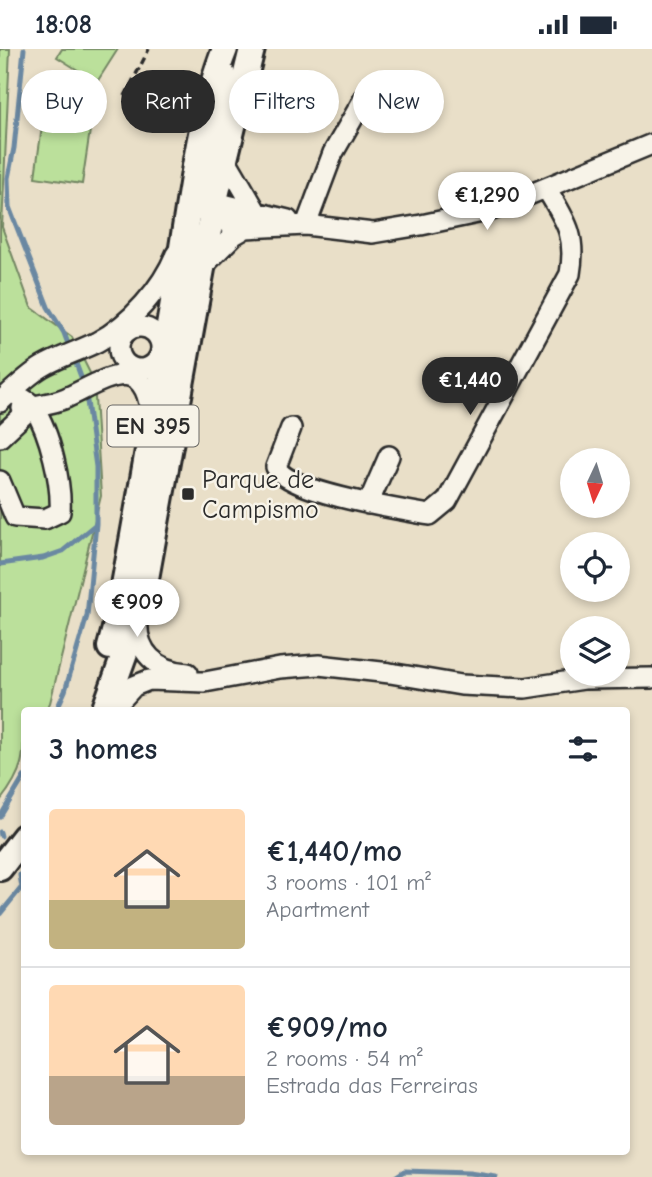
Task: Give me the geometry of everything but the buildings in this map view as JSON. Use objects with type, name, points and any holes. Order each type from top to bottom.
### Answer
[{"type":"main road","name":"EN 395","points":[[101,706],[151,437],[162,349],[209,101],[226,49]]},
{"type":"main road","name":"EN 395","points":[[101,706],[121,659],[143,592],[213,208],[252,49]]},
{"type":"main road","points":[[0,868],[21,841]]},
{"type":"street","points":[[213,208],[208,200],[206,173],[221,105],[226,49]]},
{"type":"street","points":[[306,225],[333,153],[353,118]]},
{"type":"street","points":[[6,397],[41,368],[100,340],[119,327],[168,273],[184,234],[198,214],[206,208],[223,204],[251,219],[373,233],[492,211],[652,144]]},
{"type":"street","points":[[225,158],[251,219]]},
{"type":"street","points":[[291,428],[276,467],[279,473],[303,485],[368,504],[430,515],[447,501],[570,274],[574,254],[571,233],[546,188]]},
{"type":"street","points":[[0,412],[64,399],[127,371],[147,368],[183,327],[188,293],[203,264],[251,219]]},
{"type":"street","points":[[137,309],[121,338],[120,357],[127,371],[145,392],[150,405],[151,437]]},
{"type":"street","points":[[121,338],[132,328],[139,327],[162,349],[176,377],[157,488],[159,515]]},
{"type":"street","points":[[152,672],[137,630],[143,592],[165,534],[182,443],[182,381]]},
{"type":"street","points":[[0,481],[15,517],[45,519],[60,512],[58,475],[44,430],[33,406],[6,397]]},
{"type":"street","points":[[0,437],[33,406]]},
{"type":"street","points":[[368,504],[389,456]]},
{"type":"street","points":[[116,625],[118,656],[121,659],[128,657],[152,672],[231,675],[318,666],[390,673],[461,685],[525,688],[584,679],[652,678]]},
{"type":"street","points":[[101,706],[152,672]]},
{"type":"path","points":[[138,70],[149,49]]},
{"type":"green space","points":[[0,49],[10,49],[2,227],[31,307],[72,337],[94,381],[101,496],[50,703],[48,707],[21,707],[21,762],[15,778],[0,801]]},
{"type":"green space","points":[[62,49],[118,49],[105,70],[78,70],[57,57]]},
{"type":"green space","points":[[41,133],[90,133],[82,184],[35,177]]},
{"type":"waterway","points":[[24,49],[14,148],[8,178],[9,207],[48,307],[64,333],[70,349]]},
{"type":"waterway","points":[[74,358],[84,385]]},
{"type":"waterway","points":[[0,564],[43,558],[63,551],[96,524],[96,467],[86,394]]},
{"type":"waterway","points":[[58,707],[87,616],[96,524]]},
{"type":"waterway","points":[[0,817],[21,782]]},
{"type":"waterway","points":[[0,832],[1,836]]},
{"type":"waterway","points":[[20,875],[21,881]]},
{"type":"waterway","points":[[0,914],[21,888]]},
{"type":"waterway","points":[[395,1177],[404,1171],[469,1173],[496,1177]]},
{"type":"place","name":"Parque de Campismo","points":[[188,494]]}]
